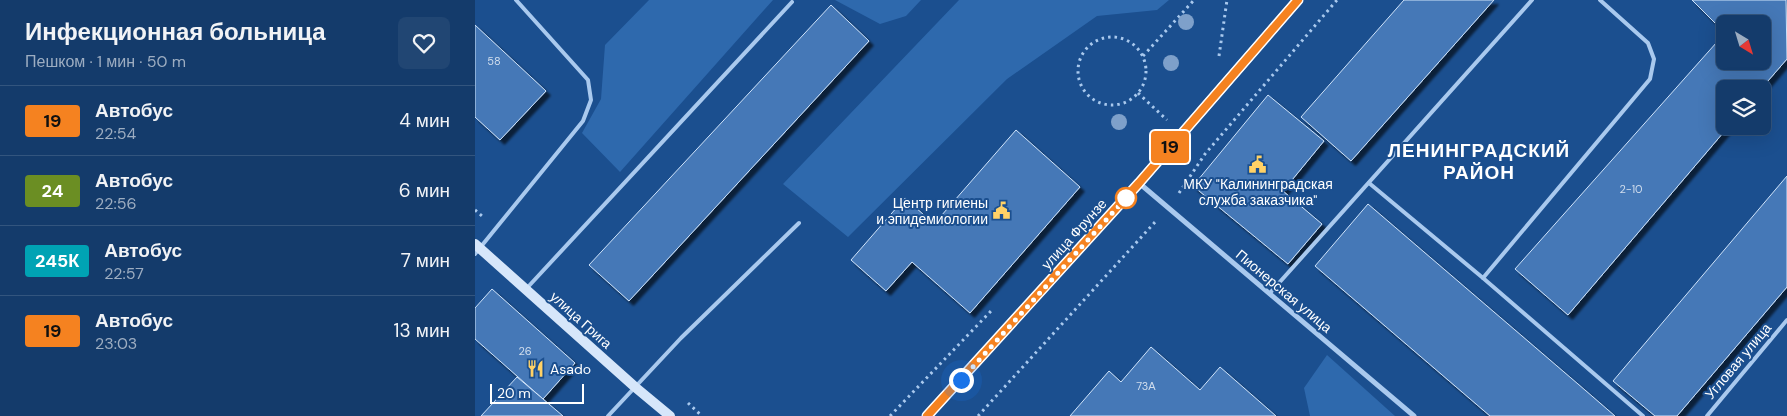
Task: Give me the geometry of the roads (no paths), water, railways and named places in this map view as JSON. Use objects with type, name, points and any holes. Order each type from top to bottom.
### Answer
[{"type":"main road","name":"улица Фрунзе","points":[[927,416],[1139,183],[1297,0]]},
{"type":"main road","name":"улица Грига","points":[[477,249],[526,289],[670,416]]},
{"type":"street","name":"Пионерская улица","points":[[1139,183],[1414,416]]},
{"type":"lane","points":[[477,249],[583,121],[591,100],[589,80],[516,0]]},
{"type":"lane","points":[[1270,293],[1531,0]]},
{"type":"lane","points":[[1483,278],[1650,79],[1654,59],[1648,43],[1600,0]]},
{"type":"lane","points":[[526,289],[792,2]]},
{"type":"lane","points":[[1369,183],[1643,416]]},
{"type":"lane","points":[[608,416],[681,338],[799,222]]},
{"type":"lane","name":"Угловая улица","points":[[1707,416],[1787,320]]},
{"type":"place","name":"МКУ \"Калининградская служба заказчика\"","points":[[1258,164]]},
{"type":"place","name":"Центр гигиены и эпидемиологии","points":[[1002,211]]},
{"type":"place","name":"Asado","points":[[536,369]]},
{"type":"district","name":"ЛЕНИНГРАДСКИЙ РАЙОН","points":[[1479,161]]}]
